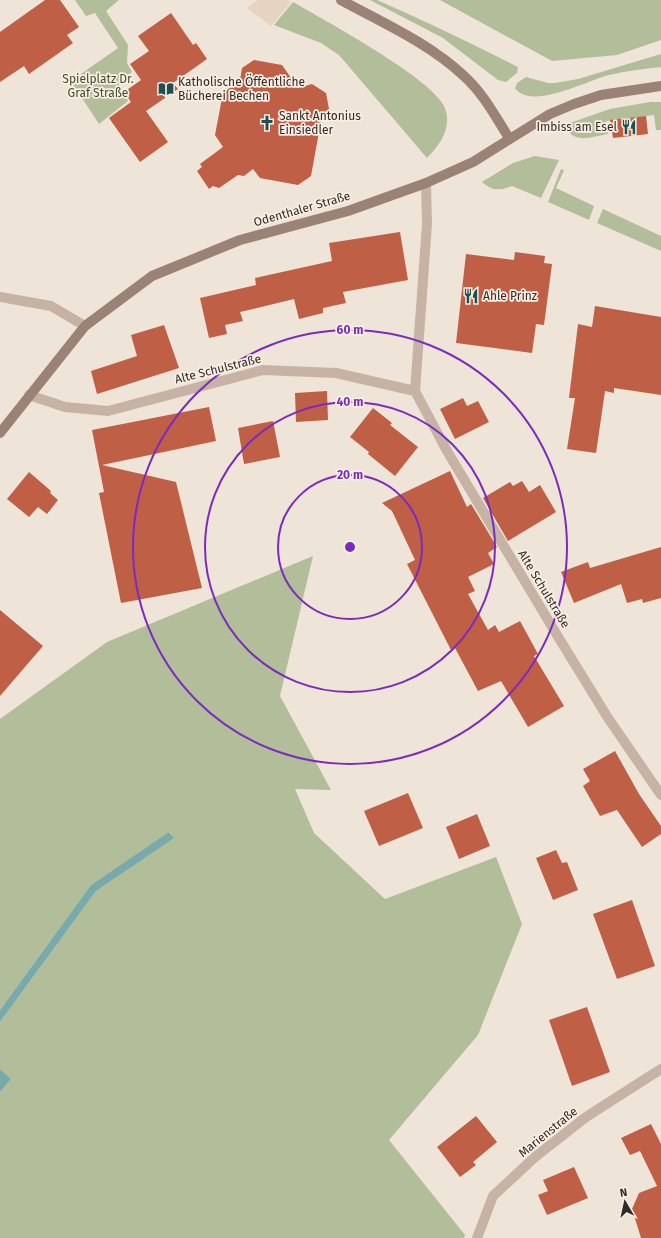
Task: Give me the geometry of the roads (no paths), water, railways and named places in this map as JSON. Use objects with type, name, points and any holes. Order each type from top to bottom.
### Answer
[{"type":"main road","points":[[341,0],[425,46],[464,76],[487,102],[508,138]]},
{"type":"main road","name":"Odenthaler Straße","points":[[0,433],[85,326],[152,276],[240,240],[348,210],[426,183],[473,162],[508,138],[550,114],[601,95],[661,86]]},
{"type":"street","points":[[415,390],[427,224],[426,183]]},
{"type":"street","points":[[0,297],[51,306],[85,326]]},
{"type":"street","name":"Alte Schulstraße","points":[[29,396],[65,407],[108,411],[263,370],[336,373],[415,390],[447,451],[557,635],[608,718],[661,794]]},
{"type":"street","name":"Marienstraße","points":[[477,1238],[493,1196],[535,1157],[586,1117],[661,1069]]},
{"type":"water","points":[[169,832],[174,838],[96,891],[0,1022],[0,1010],[91,885]]},
{"type":"water","points":[[0,1069],[11,1079],[0,1092]]},
{"type":"place","name":"Katholische Öffentliche Bücherei Bechen","points":[[166,89]]},
{"type":"place","name":"Sankt Antonius Einsiedler","points":[[267,123]]},
{"type":"place","name":"Imbiss am Esel","points":[[629,127]]},
{"type":"place","name":"Ahle Prinz","points":[[471,296]]},
{"type":"park label","name":"Spielplatz Dr. Graf Straße","points":[[98,86]]}]
